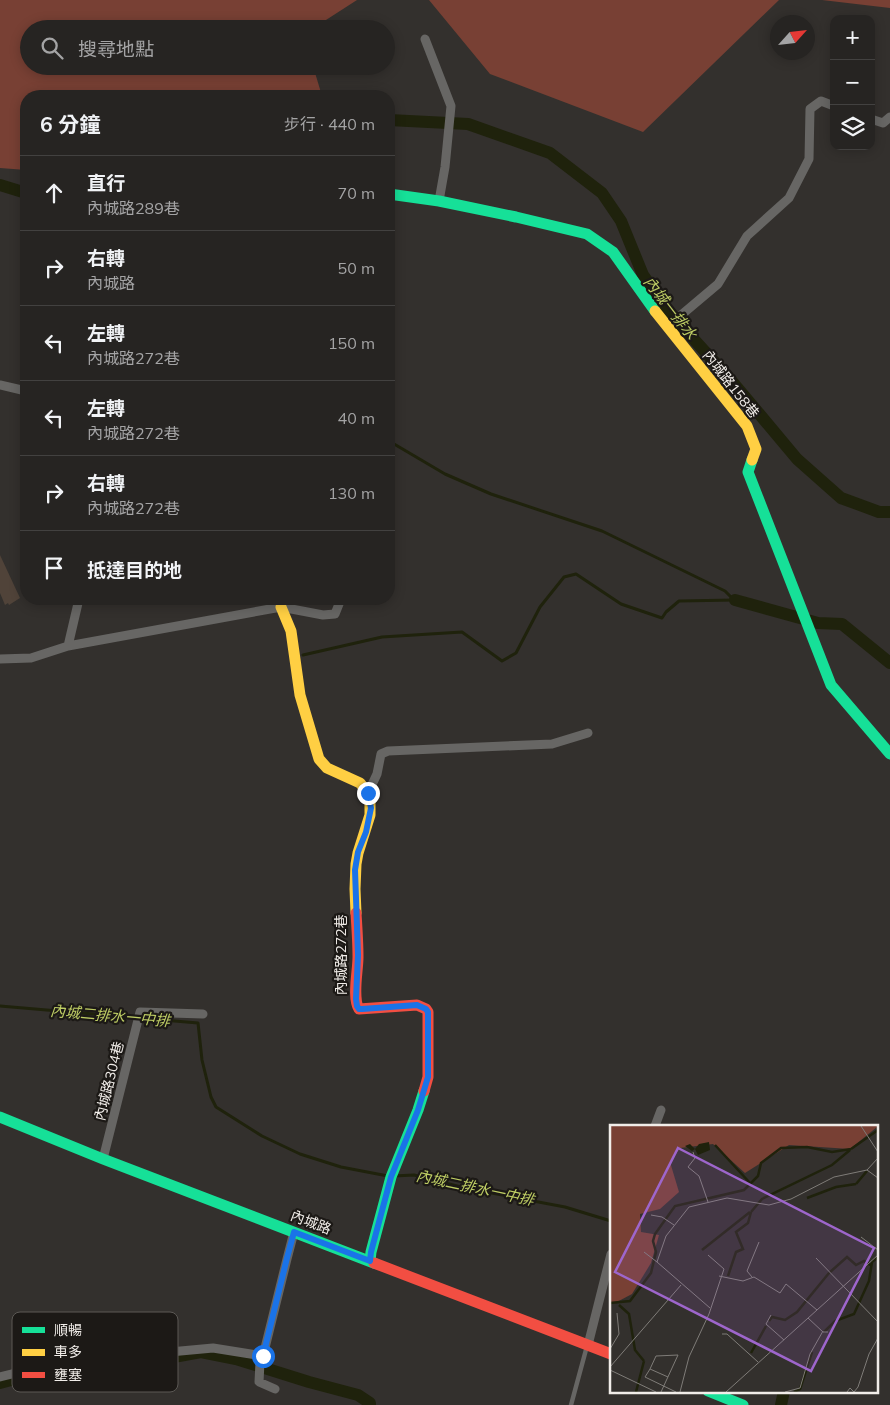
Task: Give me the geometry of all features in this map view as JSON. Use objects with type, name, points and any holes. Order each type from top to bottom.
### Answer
[{"type":"street","points":[[425,39],[451,106],[439,201]]},
{"type":"street","points":[[669,325],[718,284],[747,236],[789,198],[809,159],[810,109],[821,101],[831,105]]},
{"type":"street","points":[[875,121],[884,124],[890,116]]},
{"type":"street","name":"內城路158巷","points":[[395,195],[439,201],[587,234],[613,252],[747,426],[756,449],[748,472],[831,685],[890,754]]},
{"type":"street","points":[[0,385],[20,390]]},
{"type":"street","points":[[68,646],[77,605]]},
{"type":"street","points":[[0,659],[31,658],[68,646],[281,606],[323,616],[335,614],[339,605]]},
{"type":"street","points":[[281,606],[291,631],[300,695],[319,759],[326,768],[351,777],[361,784],[368,793],[377,774],[382,754],[388,751],[552,744],[588,733]]},
{"type":"street","name":"內城路272巷","points":[[368,793],[371,808],[366,832],[358,852],[355,870],[358,955],[357,1006],[359,1009],[362,1009],[417,1005],[428,1012],[428,1077],[418,1110],[391,1177],[370,1261]]},
{"type":"street","name":"內城路304巷","points":[[103,1159],[140,1012],[203,1014]]},
{"type":"street","points":[[655,1125],[661,1110]]},
{"type":"street","name":"內城路","points":[[0,1117],[103,1159],[610,1354]]},
{"type":"street","points":[[275,1388],[259,1382],[262,1359],[294,1232]]},
{"type":"street","points":[[588,1345],[610,1258]]},
{"type":"street","points":[[178,1351],[213,1348],[262,1359]]},
{"type":"street","points":[[710,1392],[743,1405]]},
{"type":"lane","points":[[571,1405],[588,1345]]},
{"type":"shaded area","points":[[0,0],[357,0],[326,20],[20,20],[20,75],[316,75],[320,90],[20,90],[20,170],[0,168]]},
{"type":"shaded area","points":[[429,0],[779,0],[643,132],[490,74]]},
{"type":"shaded area","points":[[822,0],[890,0],[890,8]]},
{"type":"building","points":[[0,555],[20,598],[9,605],[8,603],[5,605],[0,593]]},
{"type":"waterway","name":"內城一排水","points":[[395,120],[468,124],[550,153],[602,193],[621,221],[643,275],[668,311],[730,379],[797,459],[841,498],[879,512],[890,512]]},
{"type":"waterway","name":"內城一排水","points":[[0,185],[20,191]]},
{"type":"waterway","points":[[395,445],[445,474],[491,494],[602,531],[725,591],[734,600]]},
{"type":"waterway","points":[[303,655],[382,637],[462,632],[502,661],[516,653],[540,607],[564,577],[576,574],[621,604],[662,618],[679,601],[735,600]]},
{"type":"waterway","points":[[735,600],[818,623],[842,624],[890,663]]},
{"type":"waterway","name":"內城二排水一中排","points":[[0,1006],[198,1023],[202,1060],[211,1097],[216,1107],[262,1136],[300,1154],[341,1167],[388,1176]]},
{"type":"waterway","name":"內城二排水一中排","points":[[394,1176],[414,1175],[465,1188],[565,1207],[610,1221]]},
{"type":"waterway","points":[[178,1356],[201,1352],[236,1359],[358,1395],[370,1403],[370,1405]]},
{"type":"waterway","points":[[0,1383],[12,1380]]},
{"type":"waterway","name":"內城二排水一中排","points":[[781,1405],[784,1392]]},
{"type":"traffic: fast","points":[[395,195],[439,201],[587,234],[613,252],[655,311]]},
{"type":"traffic: fast","points":[[752,460],[748,472],[831,685],[890,754]]},
{"type":"traffic: fast","points":[[370,1261],[391,1177],[424,1091]]},
{"type":"traffic: fast","points":[[0,1117],[103,1159],[374,1263]]},
{"type":"traffic: fast","points":[[710,1392],[743,1405]]},
{"type":"traffic: slow","points":[[655,311],[747,426],[756,449],[752,460]]},
{"type":"traffic: slow","points":[[281,607],[291,631],[300,695],[319,759],[327,768],[360,783],[368,793],[370,800],[370,815],[356,864],[356,913]]},
{"type":"traffic: jam","points":[[356,913],[358,957],[356,998],[359,1009],[417,1005],[428,1012],[428,1077],[424,1091]]},
{"type":"traffic: jam","points":[[374,1263],[610,1354]]},
{"type":"route","points":[[263,1356],[294,1232],[370,1261],[391,1177],[418,1110],[428,1077],[428,1012],[426,1009],[417,1005],[362,1009],[359,1009],[357,1006],[358,955],[355,870],[358,852],[366,832],[371,808],[368,793]]}]
